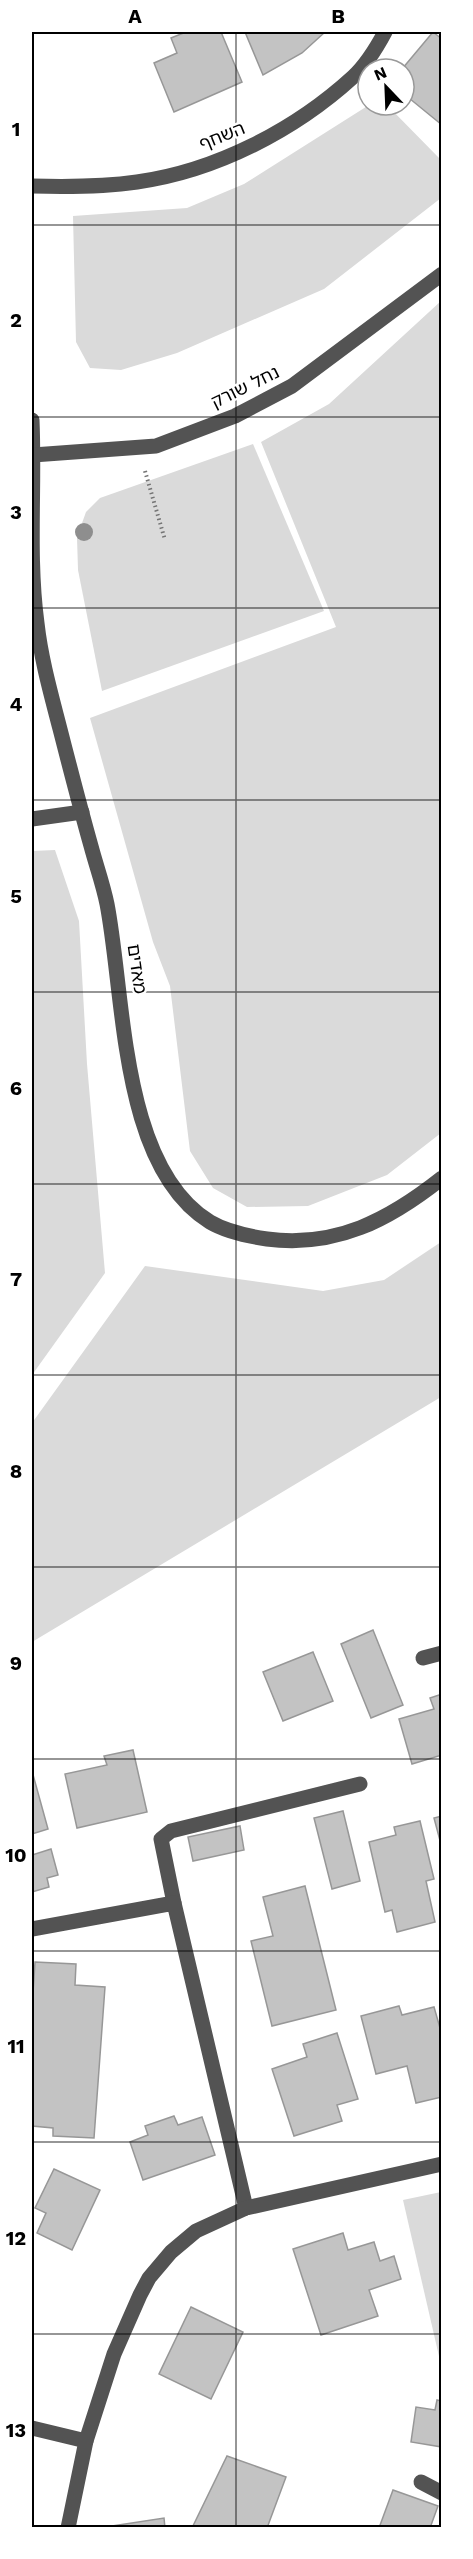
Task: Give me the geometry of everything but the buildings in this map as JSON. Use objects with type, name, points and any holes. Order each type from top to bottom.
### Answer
[{"type":"street","name":"השחף","points":[[32,186],[81,187],[139,182],[195,168],[251,147],[305,114],[355,75],[385,32]]},
{"type":"street","name":"נחל שורק","points":[[33,455],[156,446],[235,416],[292,386],[441,274]]},
{"type":"street","name":"מאדים","points":[[32,420],[33,550],[37,623],[47,679],[106,901],[138,1113],[167,1181],[185,1202],[210,1222],[241,1235],[280,1241],[333,1238],[377,1222],[413,1201],[441,1178]]},
{"type":"street","points":[[32,819],[82,812]]},
{"type":"street","points":[[423,1658],[441,1653]]},
{"type":"street","points":[[246,2208],[161,1839],[171,1831],[360,1784]]},
{"type":"street","points":[[32,1929],[174,1903]]},
{"type":"street","points":[[68,2528],[86,2441],[114,2354],[135,2304],[149,2278],[171,2252],[196,2231],[246,2208],[441,2164]]},
{"type":"street","points":[[32,2428],[86,2441]]},
{"type":"street","points":[[421,2482],[441,2493]]},
{"type":"path","points":[[138,448],[165,540]]},
{"type":"shaded area","points":[[356,113],[356,117],[399,117],[441,160],[441,198],[324,289],[177,353],[121,370],[90,368],[76,342],[73,216],[187,208],[244,184]]},
{"type":"shaded area","points":[[441,301],[441,1133],[387,1175],[308,1206],[247,1207],[213,1188],[190,1151],[170,986],[153,942],[90,718],[336,627],[261,442],[329,404]]},
{"type":"shaded area","points":[[253,444],[324,611],[102,691],[78,570],[77,537],[86,512],[100,498]]},
{"type":"shaded area","points":[[55,850],[79,921],[87,1064],[105,1273],[32,1375],[32,851]]},
{"type":"shaded area","points":[[441,1242],[441,1397],[32,1642],[32,1423],[145,1266],[323,1291],[384,1280]]},
{"type":"shaded area","points":[[442,2192],[441,2365],[403,2200]]}]
